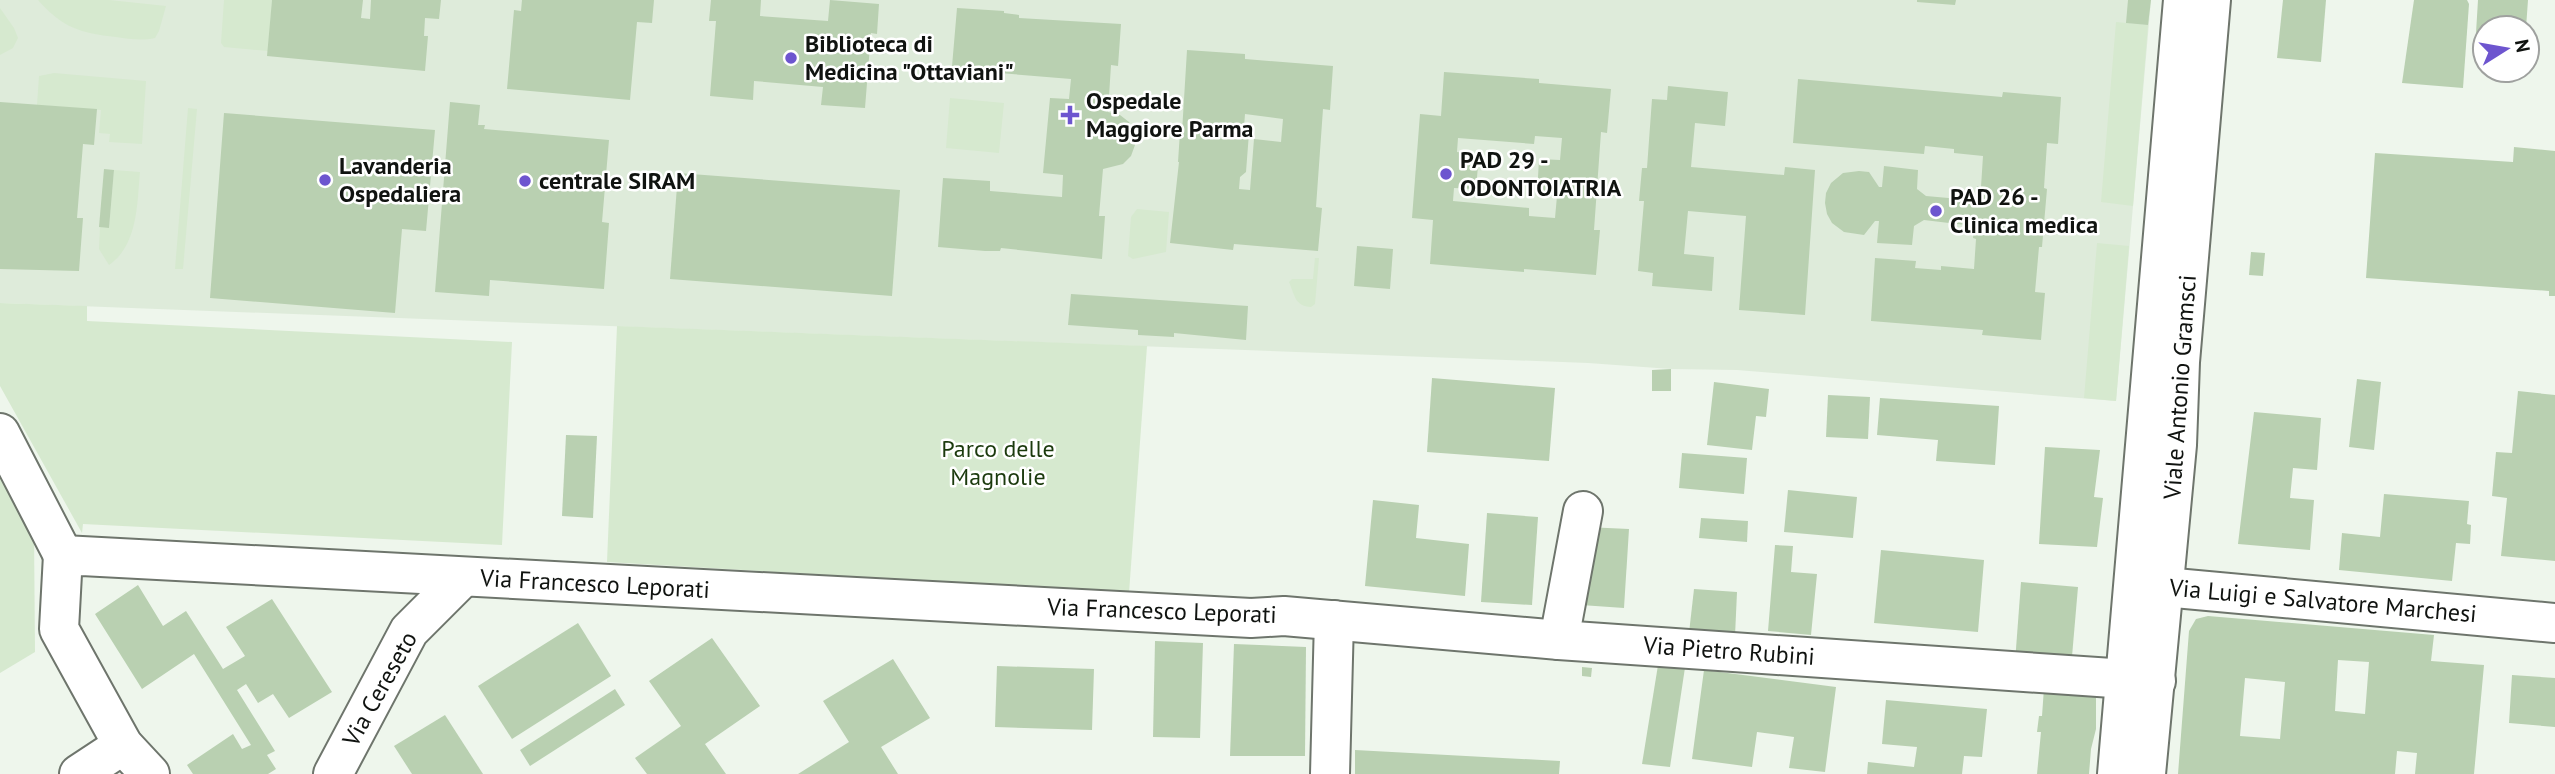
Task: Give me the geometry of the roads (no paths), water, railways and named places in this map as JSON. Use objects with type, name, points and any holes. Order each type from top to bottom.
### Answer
[{"type":"street","name":"Viale Antonio Gramsci","points":[[2146,774],[2140,679],[2144,440],[2183,0]]},
{"type":"street","name":"Viale Antonio Gramsci","points":[[2117,774],[2164,587],[2211,0]]},
{"type":"street","points":[[0,433],[63,555],[59,629],[123,745],[150,774]]},
{"type":"street","name":"Via Luigi e Salvatore Marchesi","points":[[2144,440],[2146,459],[2158,482],[2152,579],[2157,585],[2555,623]]},
{"type":"street","points":[[1559,640],[1583,512]]},
{"type":"street","name":"Via Francesco Leporati","points":[[63,555],[462,578],[1334,620]]},
{"type":"street","name":"Via Cereseto","points":[[333,774],[409,631],[462,578]]},
{"type":"street","points":[[1330,774],[1334,620]]},
{"type":"street","name":"Via Pietro Rubini","points":[[1334,620],[1559,640],[2140,679]]},
{"type":"street","points":[[79,774],[123,745]]},
{"type":"place","name":"Biblioteca di Medicina \"Ottaviani\"","points":[[791,58]]},
{"type":"place","name":"Ospedale Maggiore Parma","points":[[1070,115]]},
{"type":"place","name":"PAD 29 - ODONTOIATRIA","points":[[1446,174]]},
{"type":"place","name":"Lavanderia Ospedaliera","points":[[325,180]]},
{"type":"place","name":"centrale SIRAM","points":[[525,181]]},
{"type":"place","name":"PAD 26 - Clinica medica","points":[[1936,211]]},
{"type":"park label","name":"Parco delle Magnolie","points":[[998,463]]}]
